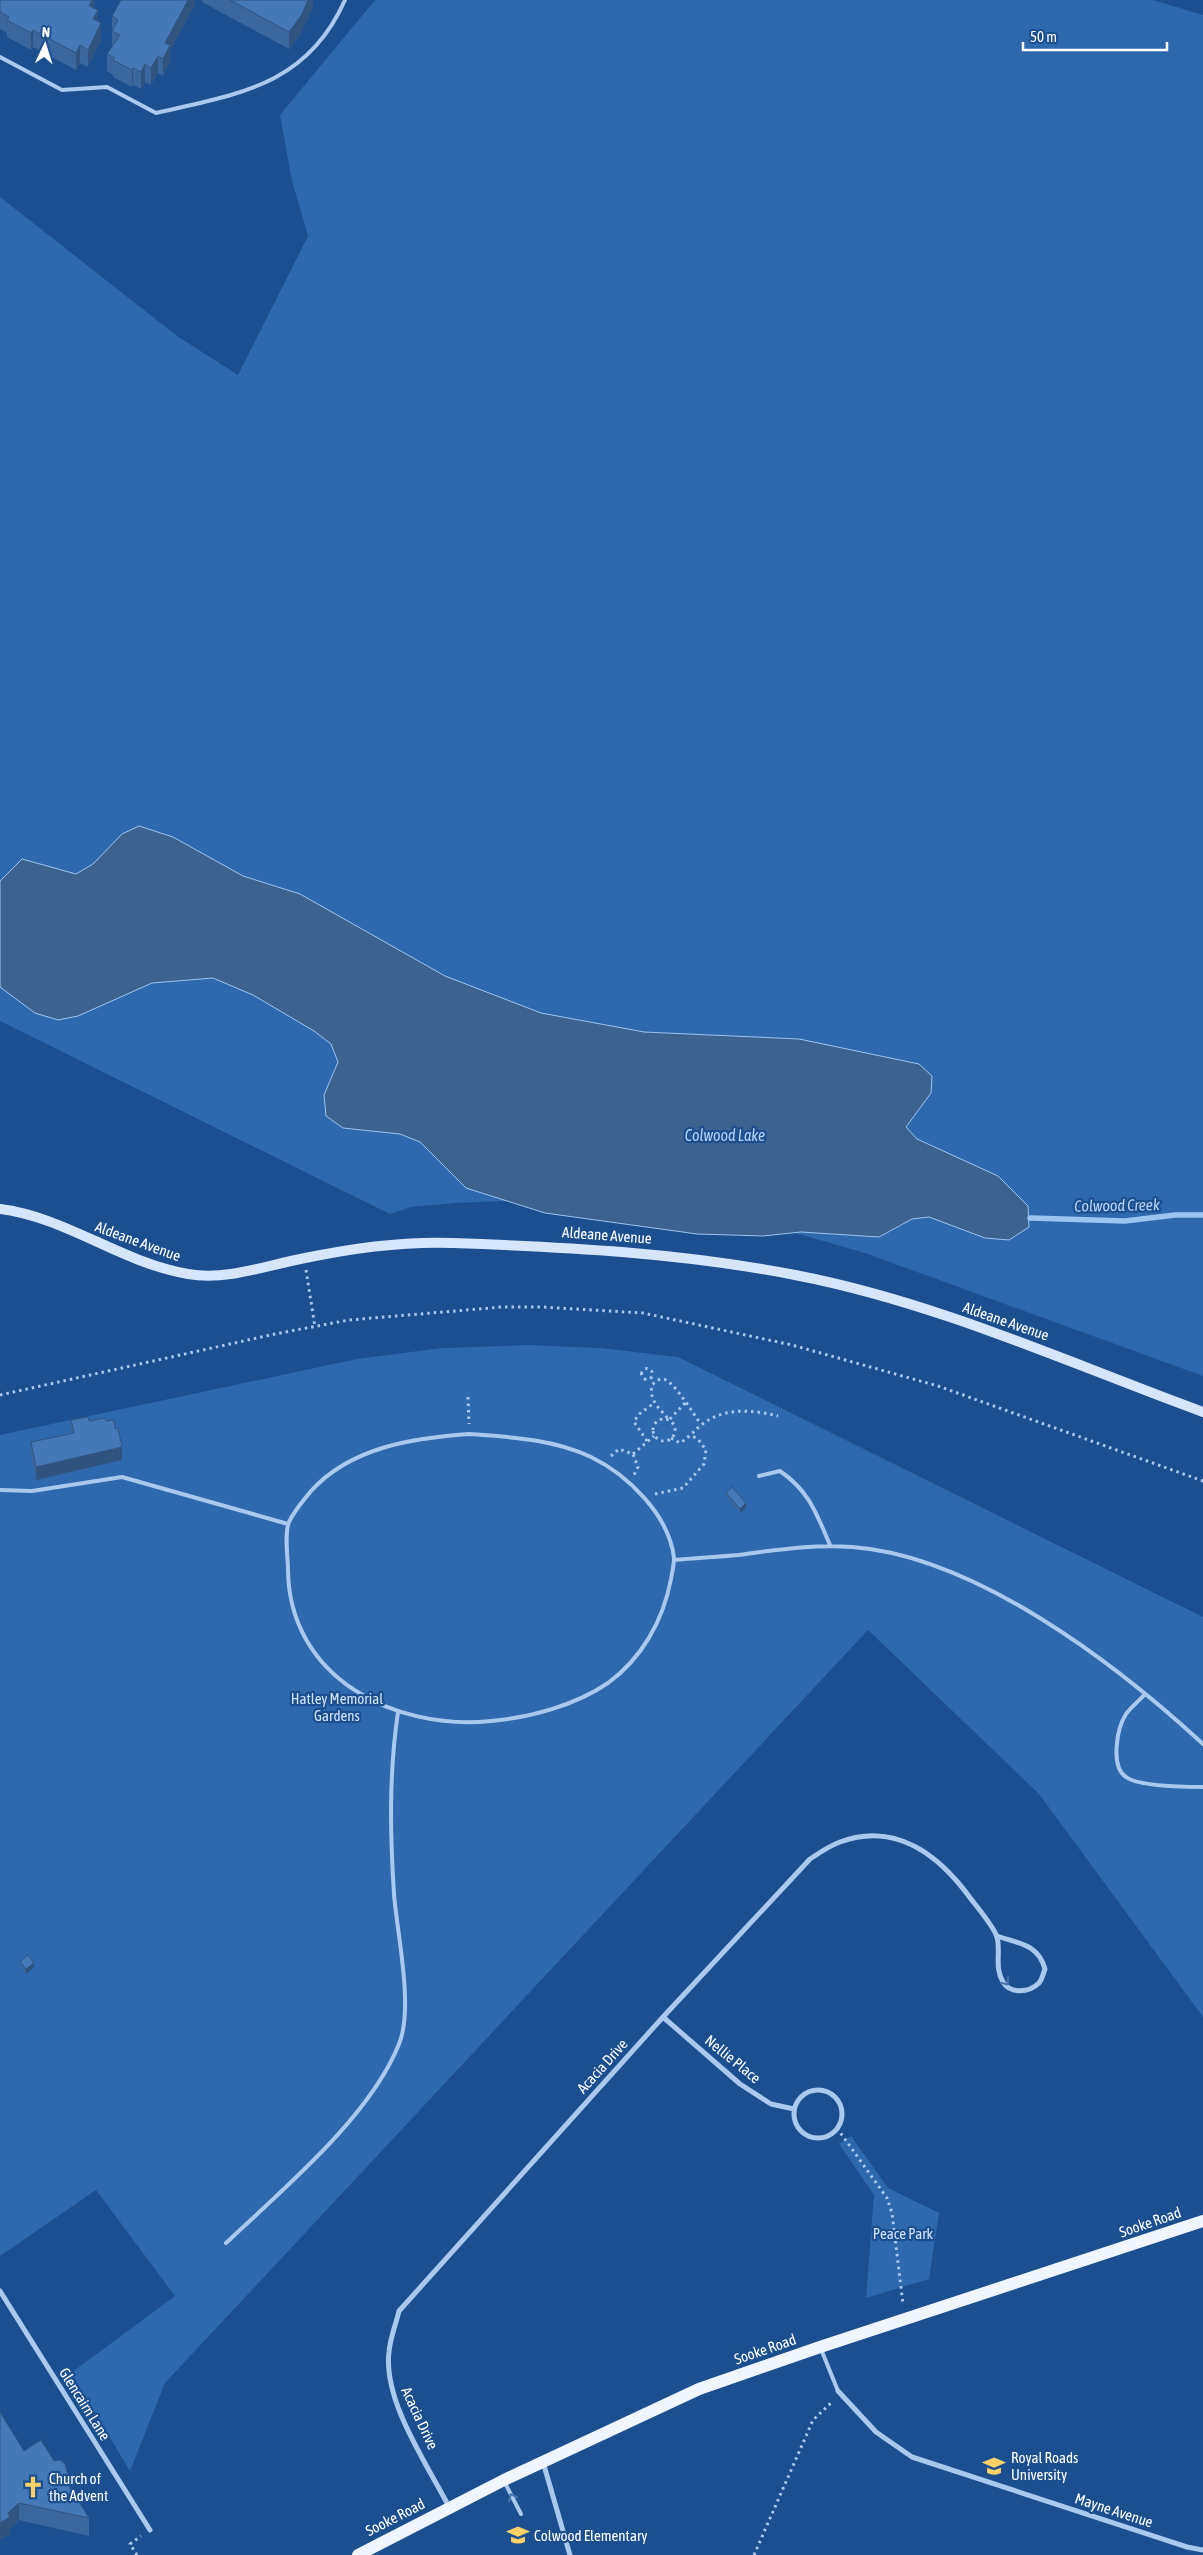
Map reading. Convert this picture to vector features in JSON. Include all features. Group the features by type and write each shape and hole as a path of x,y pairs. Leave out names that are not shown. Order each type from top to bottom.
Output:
{"main road":[{"name":"Sooke Road","path":"358,2555 543,2461 699,2389 820,2347 1203,2221"}],"street":[{"name":"Aldeane Avenue","path":"0,1209 25,1212 147,1263 190,1275 234,1274 348,1250 430,1242 577,1247 683,1256 797,1275 955,1319 1054,1354 1203,1412"},
{"name":"Acacia Drive","path":"450,2508 403,2418 390,2384 389,2352 399,2311 663,2017 810,1859 840,1842 875,1835 909,1842 939,1860 962,1886 997,1936"},
{"path":"997,1936 1030,1947 1041,1955 1045,1969 1040,1982 1029,1990 1012,1990 1003,1982 998,1968 997,1936"},
{"name":"Nellie Place","path":"663,2017 740,2084 772,2104 794,2109"},
{"path":"817,2090 827,2092 836,2098 841,2107 841,2118 837,2128 829,2135 818,2138 808,2136 799,2129 794,2120 794,2109 798,2099 806,2092 817,2090"},
{"name":"Glencairn Lane","path":"0,2291 150,2530"},
{"name":"Mayne Avenue","path":"840,2393 876,2432 912,2457 1187,2547 1203,2550"},
{"path":"543,2461 570,2555"}],"lane":[{"path":"0,57 62,90 107,87 156,113 241,94 290,71 317,46 345,0"},
{"path":"470,1434 501,1436 558,1446 590,1457 605,1465 645,1499 668,1536 674,1560 669,1590 652,1634 640,1652 606,1684 556,1707 491,1721 430,1720 373,1703 333,1673 302,1633 292,1611 288,1586 288,1524 303,1500 324,1477 350,1460 376,1449 434,1437 470,1434"},
{"path":"759,1476 780,1471 797,1483 808,1497 830,1545"},
{"path":"0,1490 32,1491 122,1477 288,1524"},
{"path":"674,1560 830,1545 884,1551 967,1579 1047,1622 1086,1648 1145,1694 1203,1744"},
{"path":"1145,1694 1126,1715 1120,1732 1117,1747 1120,1772 1127,1778 1142,1783 1203,1787"},
{"path":"226,2243 308,2166 339,2132 368,2096 400,2043 404,2003 394,1895 390,1791 398,1712"},
{"path":"820,2347 840,2393"},
{"path":"504,2480 521,2514"}],"path":[{"path":"304,1258 315,1326"},
{"path":"0,1395 315,1326 392,1315 502,1307 542,1307 642,1313 792,1345 938,1386 1203,1481"},
{"path":"652,1378 655,1382"},
{"path":"654,1436 662,1441 671,1438 675,1431 669,1420 654,1403 651,1390 655,1382 665,1379 701,1424"},
{"path":"468,1397 470,1434"},
{"path":"647,1441 634,1422 638,1415 654,1403"},
{"path":"669,1420 685,1403"},
{"path":"671,1438 680,1443 701,1424 717,1416 746,1410 778,1416"},
{"path":"654,1436 655,1423 664,1419 669,1420"},
{"path":"645,1499 661,1492 683,1488 704,1464 706,1450 698,1439 690,1435"},
{"path":"633,1454 654,1436"},
{"path":"605,1465 619,1449 633,1454 638,1467 628,1483"},
{"path":"837,2128 844,2135 887,2198 892,2213 904,2320"},
{"path":"754,2555 799,2456 813,2420 840,2393"},
{"path":"136,2555 130,2544 150,2530"}],"green space":[{"path":"375,0 1153,0 1203,15 1203,1376 865,1253 760,1223 554,1199 411,1207 390,1214 0,1021 0,197 177,336 238,375 308,236 292,181 280,115"},
{"name":"Hatley Memorial Gardens","path":"528,1345 600,1348 678,1357 1203,1617 1203,2017 1039,1794 868,1630 165,2383 130,2471 71,2373 175,2296 96,2190 0,2256 0,1435 357,1359 442,1348"},
{"name":"Peace Park","path":"851,2136 888,2188 939,2213 929,2279 866,2298 874,2195 839,2144"}],"water":[{"name":"Colwood Lake","path":"139,826 173,837 243,876 300,894 445,976 541,1013 644,1032 799,1039 919,1064 932,1076 931,1093 906,1127 917,1139 998,1176 1028,1206 1029,1227 1009,1240 985,1238 929,1217 912,1219 879,1237 801,1232 763,1236 697,1234 545,1213 466,1188 420,1142 400,1134 343,1128 326,1116 324,1095 338,1062 331,1044 314,1031 253,995 213,978 152,983 78,1016 58,1020 35,1013 0,987 0,881 22,859 76,874 93,864 122,834"}],"building":[{"path":"0,0 92,0 89,6 98,10 93,19 101,23 88,50 80,45 76,53 33,30 31,33 7,20 9,17 0,12"},
{"path":"121,0 188,0 165,43 170,45 163,59 158,56 151,68 145,64 141,72 133,68 132,70 113,60 115,58 107,54 120,35 112,31 118,20 112,16"},
{"path":"230,0 308,0 301,16 289,32"},
{"path":"88,1417 89,1421 105,1418 106,1421 114,1420 115,1429 118,1428 122,1447 36,1467 31,1442 74,1433 71,1420"},
{"path":"732,1487 746,1503 740,1509 726,1493"},
{"path":"28,1955 34,1963 26,1969 20,1962"},
{"name":"Church of the Advent","path":"0,2412 24,2451 41,2440 54,2461 60,2460 65,2464 69,2479 67,2482 89,2518 19,2503 8,2513 10,2517 0,2523"}],"waterway":[{"name":"Colwood Creek","path":"1030,1218 1125,1221 1175,1215 1203,1215"}],"place":[{"name":"Royal Roads University","path":"994,2466"},
{"name":"Church of the Advent","path":"33,2487"},
{"name":"Colwood Elementary","path":"518,2535"}]}
